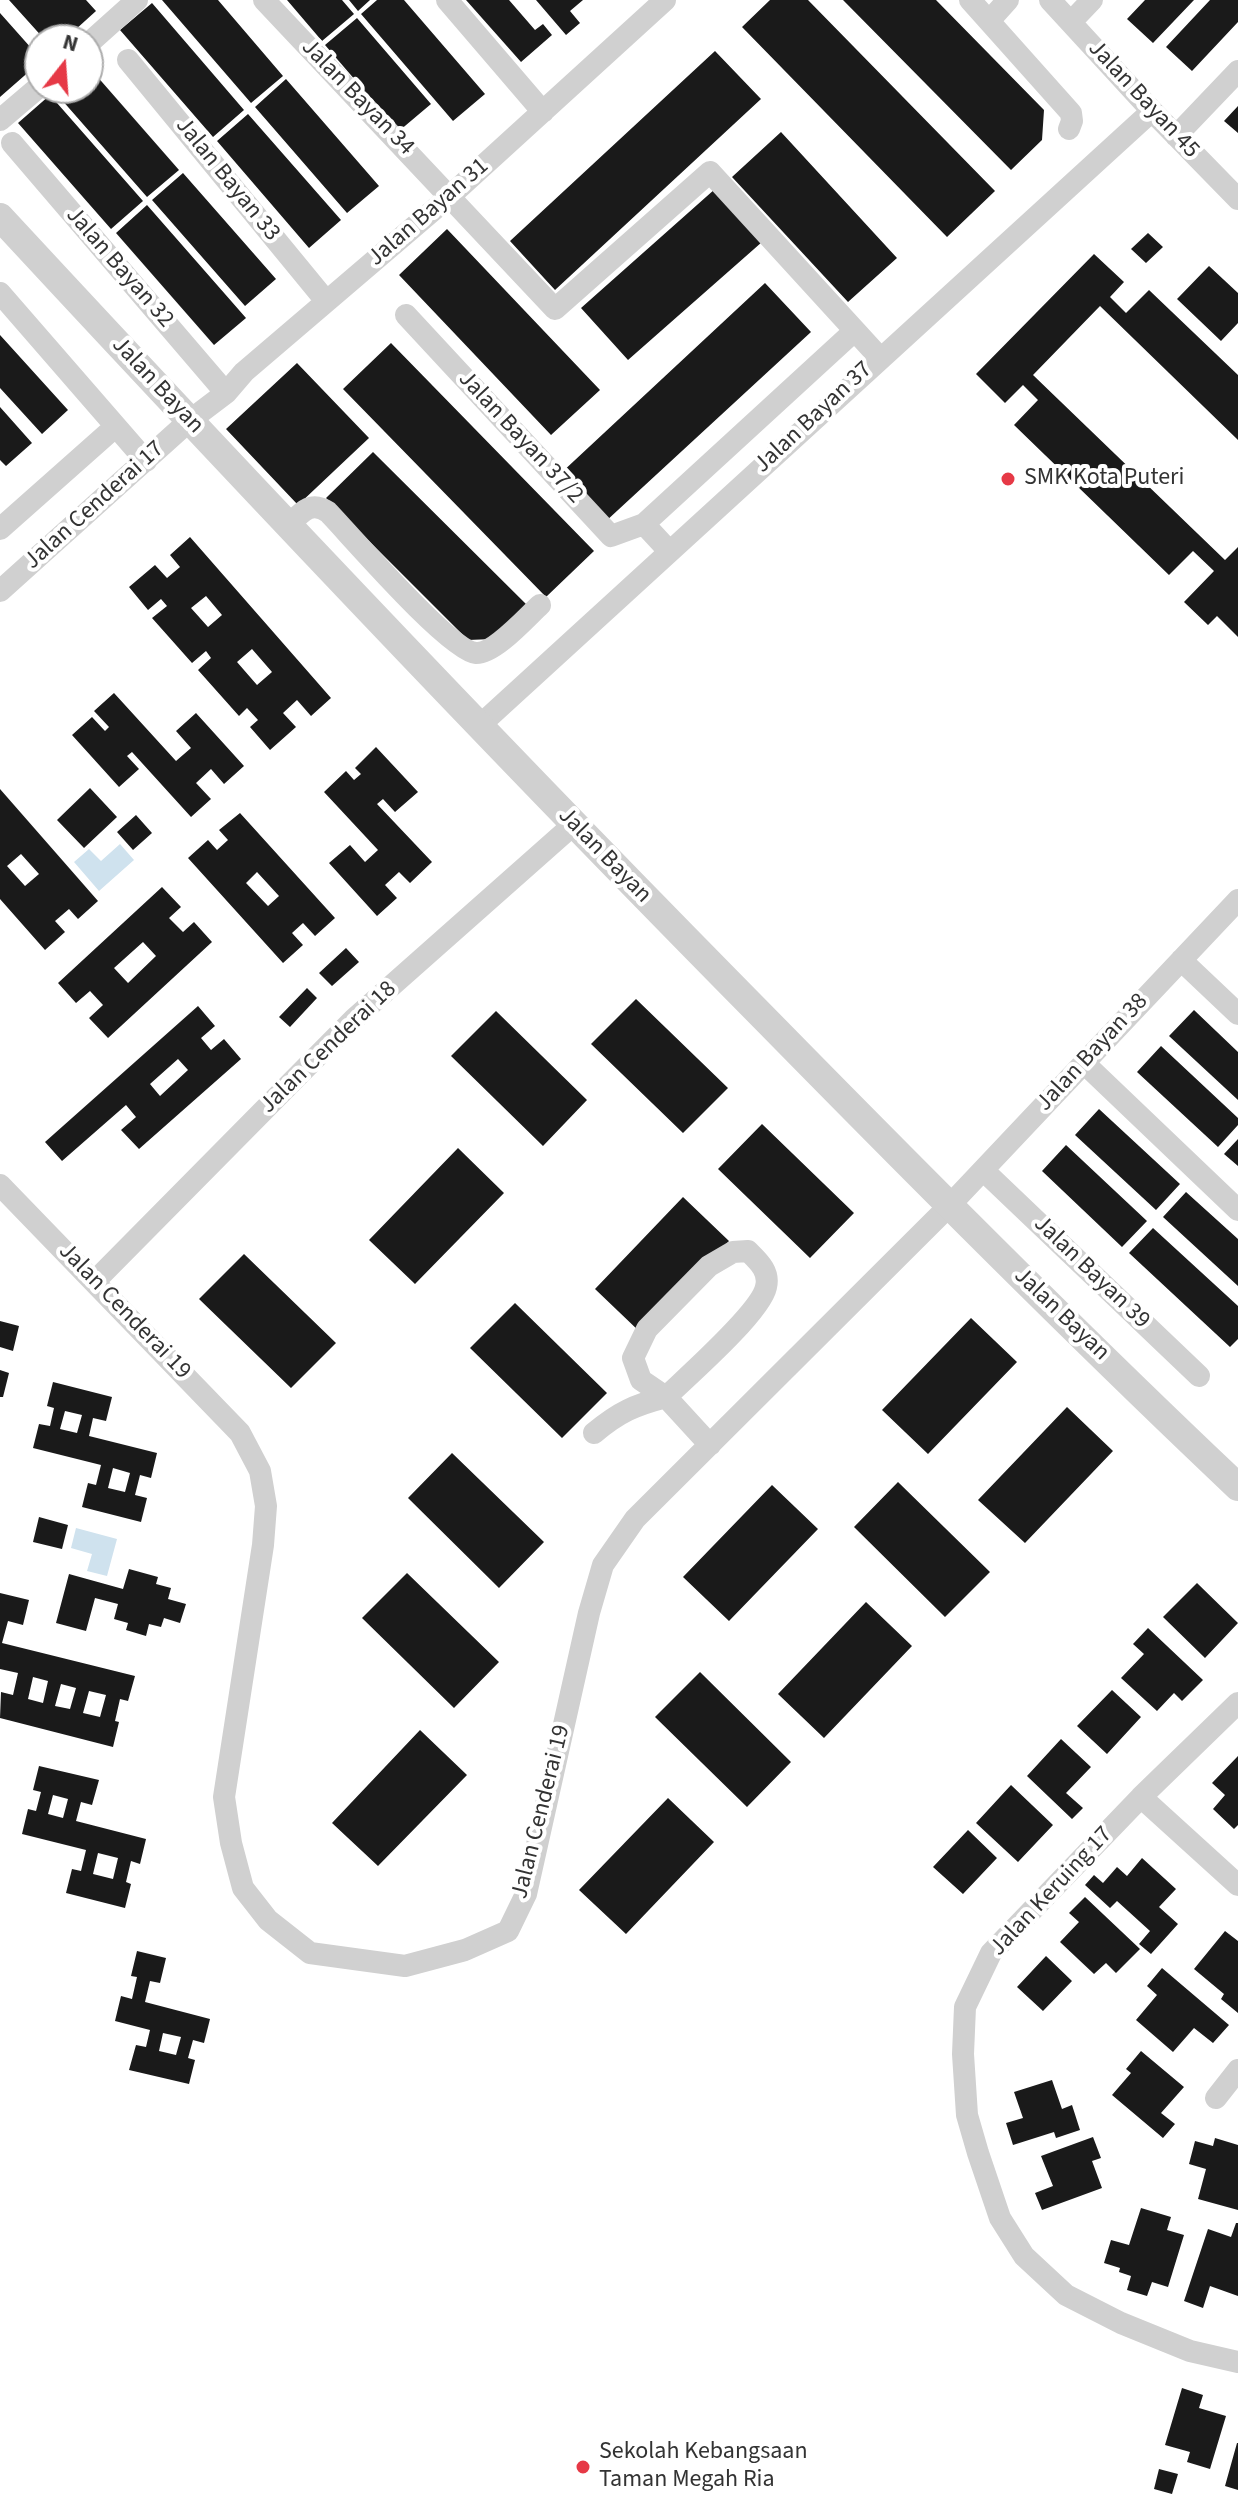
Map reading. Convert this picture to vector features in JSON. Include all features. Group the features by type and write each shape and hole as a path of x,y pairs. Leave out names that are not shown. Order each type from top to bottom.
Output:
{"street":[{"path":"104,30 137,0"},
{"name":"Jalan Bayan 34","path":"264,0 555,309 710,172 880,358"},
{"path":"447,0 543,112"},
{"path":"970,0 1071,113 1069,129"},
{"path":"990,20 1008,0"},
{"name":"Jalan Bayan 45","path":"1050,0 1238,199"},
{"path":"1071,22 1092,0"},
{"name":"Jalan Bayan 31","path":"189,421 226,393 244,372 450,196 656,3"},
{"name":"Jalan Bayan 33","path":"128,60 326,301"},
{"path":"1176,136 1238,71"},
{"path":"0,120 24,100"},
{"name":"Jalan Bayan 37","path":"478,727 1152,111"},
{"name":"Jalan Bayan 32","path":"12,143 226,393"},
{"name":"Jalan Bayan","path":"0,217 573,825 949,1206 1234,1475"},
{"path":"0,293 146,461"},
{"name":"Jalan Bayan 37/2","path":"406,315 611,536 644,524"},
{"path":"669,551 644,524 850,335"},
{"name":"Jalan Cenderai 17","path":"0,591 189,421"},
{"path":"4,519 115,427"},
{"path":"288,526 310,506 319,506 328,512 437,627 464,649 476,653 489,650 540,605"},
{"name":"Jalan Cenderai 18","path":"95,1281 354,1019 573,825"},
{"name":"Jalan Bayan 38","path":"949,1206 1238,900"},
{"path":"1181,960 1238,1014"},
{"path":"1084,1063 1238,1210"},
{"name":"Jalan Bayan 39","path":"983,1170 1199,1376"},
{"name":"Jalan Cenderai 19","path":"0,1185 240,1433 260,1471 266,1506 263,1545 224,1797 231,1843 243,1888 268,1920 310,1953 405,1966 465,1950 508,1931 526,1894 589,1613 603,1565 635,1519 949,1206"},
{"path":"594,1433 617,1413 666,1397 757,1308 767,1286 764,1266 748,1251 733,1252 709,1266 647,1329 633,1358 641,1380 666,1397 710,1445"},
{"name":"Jalan Keruing 17","path":"1238,1703 1141,1797 991,1953 965,2007 963,2054 967,2115 1000,2218 1024,2256 1066,2295 1121,2323 1190,2351 1238,2362"},
{"path":"1141,1797 1238,1885"},
{"path":"1216,2098 1238,2070"}],"water":[{"path":"120,844 134,860 99,891 74,862 89,849 101,861"},
{"path":"76,1528 117,1539 107,1576 87,1571 92,1554 71,1548"}],"building":[{"path":"9,0 86,0 96,11 82,24 31,24"},
{"path":"162,0 218,0 283,76 251,103"},
{"path":"287,0 342,0 354,14 322,41"},
{"path":"349,0 370,0 358,11"},
{"path":"377,0 404,0 485,94 453,121 361,14"},
{"path":"466,0 509,0 535,30 543,24 552,35 521,62"},
{"path":"536,0 583,0 570,11 580,23 566,35"},
{"path":"770,0 808,0 995,191 947,237 742,27"},
{"path":"843,0 936,0 1044,110 1042,140 1011,170"},
{"path":"1145,0 1194,0 1153,43 1127,19"},
{"path":"1210,0 1238,0 1238,22 1192,71 1166,47"},
{"path":"152,3 244,110 213,137 120,30"},
{"path":"0,13 24,40 24,76 0,97"},
{"path":"357,18 431,104 399,131 325,45"},
{"path":"715,51 761,99 555,290 510,241"},
{"path":"286,79 379,186 347,213 255,107"},
{"path":"104,84 179,170 147,197 65,104 104,104"},
{"path":"40,104 58,104 143,201 111,229 18,123"},
{"path":"1238,106 1238,133 1224,121"},
{"path":"248,114 341,220 309,248 217,141"},
{"path":"781,132 897,258 848,302 732,177"},
{"path":"183,173 276,279 245,306 152,200"},
{"path":"715,189 762,242 628,360 581,308"},
{"path":"147,205 246,318 214,345 116,233"},
{"path":"447,229 600,390 551,435 399,275"},
{"path":"1148,233 1163,247 1146,263 1131,249"},
{"path":"1094,254 1124,282 1110,297 1126,313 1149,290 1238,375 1238,440 1100,306 1033,375 1225,560 1238,547 1238,637 1217,616 1208,625 1184,602 1214,571 1193,551 1169,575 1014,425 1038,400 1023,385 1005,403 976,374"},
{"path":"1209,266 1238,293 1238,323 1221,341 1177,299"},
{"path":"765,283 811,332 605,522 560,474"},
{"path":"0,335 68,410 42,434 0,388"},
{"path":"391,343 594,551 546,597 343,389"},
{"path":"297,363 369,438 298,505 226,429"},
{"path":"0,407 32,443 6,466 0,460"},
{"path":"373,452 529,607 493,639 468,640 326,498"},
{"path":"190,537 331,698 311,716 297,700 283,713 296,727 270,750 250,727 258,720 247,708 239,716 198,670 211,658 206,651 192,663 152,618 167,606 161,599 148,610 129,587 155,565 167,578 180,567 170,555","holes":["206,596 222,615 208,627 191,608","252,649 272,672 257,685 237,662"]},
{"path":"114,693 176,761 191,748 176,731 196,713 244,766 224,784 211,769 196,783 211,799 191,817 132,752 127,756 139,769 119,787 72,735 92,717 105,731 109,727 94,711"},
{"path":"376,747 418,792 395,812 383,799 377,804 432,862 410,883 399,872 385,885 397,898 377,916 329,863 350,845 365,862 378,850 324,792 346,771 354,780 361,774 355,768"},
{"path":"90,788 117,817 84,848 57,820"},
{"path":"0,789 98,901 78,919 69,909 55,921 65,932 45,950 0,899","holes":["21,854 39,874 25,886 7,866"]},
{"path":"240,813 335,918 315,936 303,923 292,933 303,945 283,963 188,858 208,840 217,850 228,840 219,830","holes":["257,872 279,896 268,906 246,883"]},
{"path":"136,815 152,833 133,850 117,832"},
{"path":"162,887 181,907 169,918 183,932 194,922 212,942 108,1038 89,1018 103,1005 90,991 76,1003 58,983","holes":["143,942 156,956 128,983 114,968"]},
{"path":"346,948 359,962 332,986 319,973"},
{"path":"307,988 317,998 290,1027 279,1017"},
{"path":"636,999 728,1088 683,1133 591,1044"},
{"path":"198,1006 215,1026 201,1038 211,1050 224,1039 241,1059 139,1149 121,1130 136,1117 126,1105 62,1161 45,1142","holes":["178,1059 188,1070 160,1096 150,1084"]},
{"path":"1194,1010 1238,1052 1238,1100 1169,1036"},
{"path":"496,1011 587,1100 543,1146 451,1056"},
{"path":"1161,1046 1238,1118 1238,1125 1218,1147 1137,1072"},
{"path":"1099,1109 1180,1184 1156,1210 1075,1135"},
{"path":"762,1124 854,1213 810,1258 718,1169"},
{"path":"1238,1139 1238,1166 1224,1154"},
{"path":"1066,1145 1147,1221 1122,1247 1042,1171"},
{"path":"458,1148 504,1193 415,1284 369,1240"},
{"path":"1186,1192 1238,1239 1238,1286 1163,1217"},
{"path":"683,1197 729,1241 641,1333 595,1289"},
{"path":"1153,1228 1238,1306 1238,1339 1230,1347 1129,1253"},
{"path":"244,1254 336,1343 291,1388 199,1299"},
{"path":"515,1303 607,1393 562,1438 470,1348"},
{"path":"971,1318 1017,1362 928,1454 882,1410"},
{"path":"0,1321 19,1326 13,1351 0,1347"},
{"path":"0,1370 9,1373 3,1397 0,1397"},
{"path":"53,1382 112,1397 106,1421 93,1418 89,1436 157,1453 151,1478 140,1475 135,1495 147,1498 141,1522 82,1507 88,1483 96,1485 101,1465 33,1448 39,1424 50,1426 54,1408 47,1406","holes":["65,1411 82,1415 77,1433 60,1429","113,1468 130,1473 125,1492 108,1488"]},
{"path":"1067,1407 1113,1451 1025,1543 978,1500"},
{"path":"452,1453 544,1542 499,1588 408,1498"},
{"path":"898,1482 990,1572 945,1617 854,1527"},
{"path":"772,1485 818,1529 729,1621 683,1577"},
{"path":"39,1517 68,1525 62,1549 33,1542"},
{"path":"129,1569 158,1577 156,1584 171,1588 168,1599 186,1604 180,1623 164,1618 161,1627 149,1624 146,1636 126,1630 128,1623 114,1619 118,1604 95,1598 86,1631 56,1623 69,1574 123,1589"},
{"path":"407,1573 499,1662 454,1708 362,1618"},
{"path":"1197,1583 1238,1623 1205,1658 1163,1617"},
{"path":"0,1593 29,1600 23,1625 8,1621 2,1643 135,1676 128,1701 120,1699 113,1747 0,1718 1,1692 13,1695 18,1673 0,1669","holes":["33,1677 48,1681 43,1703 28,1699","61,1684 76,1688 70,1709 55,1706","89,1691 106,1695 100,1717 83,1713"]},
{"path":"866,1602 912,1646 824,1738 778,1694"},
{"path":"1148,1628 1203,1680 1182,1701 1174,1693 1157,1711 1121,1678 1144,1654 1133,1644"},
{"path":"700,1672 791,1762 747,1807 655,1717"},
{"path":"1112,1690 1141,1717 1107,1754 1077,1726"},
{"path":"420,1730 467,1775 378,1866 332,1823"},
{"path":"1061,1739 1091,1767 1066,1793 1083,1808 1072,1819 1027,1776"},
{"path":"1238,1756 1238,1825 1234,1829 1213,1809 1225,1795 1212,1783"},
{"path":"39,1766 99,1780 92,1805 81,1802 76,1821 146,1839 140,1864 131,1861 126,1882 131,1884 125,1908 66,1893 72,1869 81,1871 86,1850 22,1834 28,1809 36,1811 41,1792 33,1790","holes":["53,1795 68,1799 63,1818 48,1814","98,1853 118,1858 113,1879 93,1874"]},
{"path":"1011,1785 1053,1825 1018,1862 976,1823"},
{"path":"668,1798 714,1842 626,1934 579,1890"},
{"path":"968,1830 997,1858 963,1894 933,1867"},
{"path":"1142,1858 1176,1889 1159,1907 1178,1924 1151,1954 1139,1944 1150,1931 1117,1901 1110,1908 1085,1885 1094,1875 1103,1883 1117,1867 1127,1876"},
{"path":"1085,1897 1140,1949 1116,1973 1106,1963 1094,1974 1060,1942 1079,1922 1069,1913"},
{"path":"1225,1931 1238,1941 1238,2013 1221,1999 1224,1994 1194,1969"},
{"path":"137,1951 166,1958 160,1983 150,1981 145,2002 210,2019 204,2043 193,2040 188,2058 195,2060 189,2084 129,2070 136,2045 146,2047 150,2030 115,2021 121,1996 132,1999 137,1977 131,1976","holes":["163,2033 181,2037 176,2055 159,2051"]},
{"path":"1046,1956 1072,1981 1043,2011 1017,1987"},
{"path":"1162,1968 1229,2025 1213,2043 1194,2028 1173,2052 1136,2020 1157,1995 1147,1986"},
{"path":"1141,2051 1184,2087 1161,2113 1175,2124 1163,2138 1112,2095 1131,2073 1126,2069"},
{"path":"1052,2080 1062,2109 1072,2105 1080,2130 1056,2138 1054,2132 1013,2145 1006,2123 1023,2118 1014,2092"},
{"path":"1093,2137 1101,2158 1092,2161 1102,2188 1042,2210 1035,2193 1053,2186 1041,2156"},
{"path":"1215,2138 1238,2145 1238,2210 1198,2199 1206,2169 1189,2164 1195,2141 1213,2146"},
{"path":"1141,2208 1171,2217 1167,2230 1184,2235 1168,2287 1152,2282 1147,2296 1127,2290 1131,2276 1119,2272 1120,2268 1104,2263 1111,2240 1129,2245"},
{"path":"1236,2223 1238,2296 1210,2286 1203,2308 1184,2301 1208,2229 1231,2237"},
{"path":"1182,2388 1203,2395 1199,2408 1226,2416 1210,2469 1187,2462 1190,2452 1165,2445"},
{"path":"1238,2443 1238,2490 1225,2486"},
{"path":"1159,2469 1178,2474 1172,2494 1154,2489"}],"place":[{"name":"SMK Kota Puteri","path":"1008,479"},
{"name":"Sekolah Kebangsaan Taman Megah Ria","path":"583,2467"}]}
